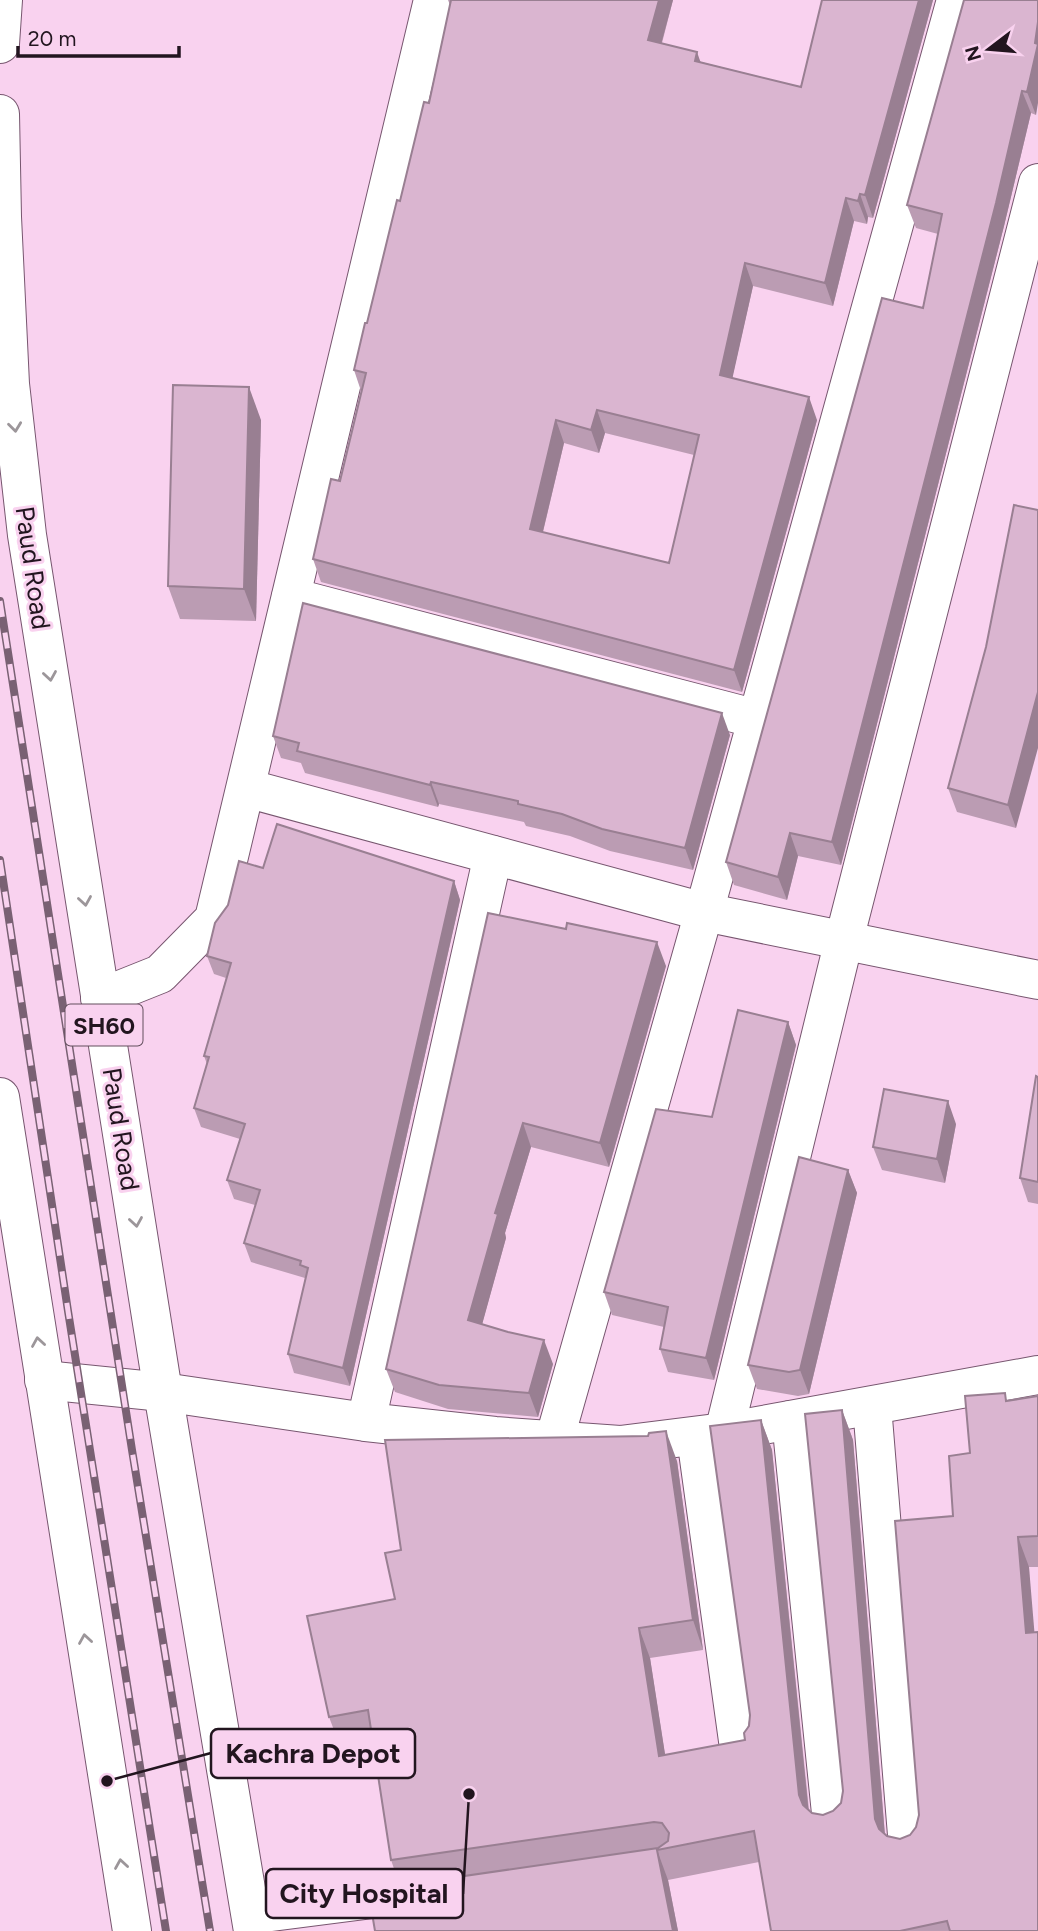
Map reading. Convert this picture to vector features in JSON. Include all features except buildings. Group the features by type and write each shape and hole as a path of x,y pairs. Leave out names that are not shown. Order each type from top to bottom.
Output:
{"street":[{"path":"0,44 3,0"},
{"path":"100,998 160,974 214,919 433,0"},
{"path":"554,1441 704,912 956,0"},
{"name":"Paud Road","path":"0,114 10,384 27,535 163,1392 253,1927"},
{"path":"739,1748 710,1434 844,940 1038,183"},
{"path":"291,597 757,719"},
{"path":"246,788 704,912 844,940 1036,969"},
{"path":"366,1422 493,855"},
{"path":"0,1097 132,1931"},
{"path":"44,1380 163,1392 366,1422 620,1445 710,1434 1038,1375"},
{"path":"872,1406 908,1847"},
{"path":"791,1420 832,1823"}],"lane":[{"path":"253,1927 420,1901"}],"railway":[{"path":"0,601 210,1931"},
{"path":"0,860 166,1931"}],"place":[{"name":"Kachra Depot","path":"107,1781"},
{"name":"City Hospital","path":"469,1794"}]}
